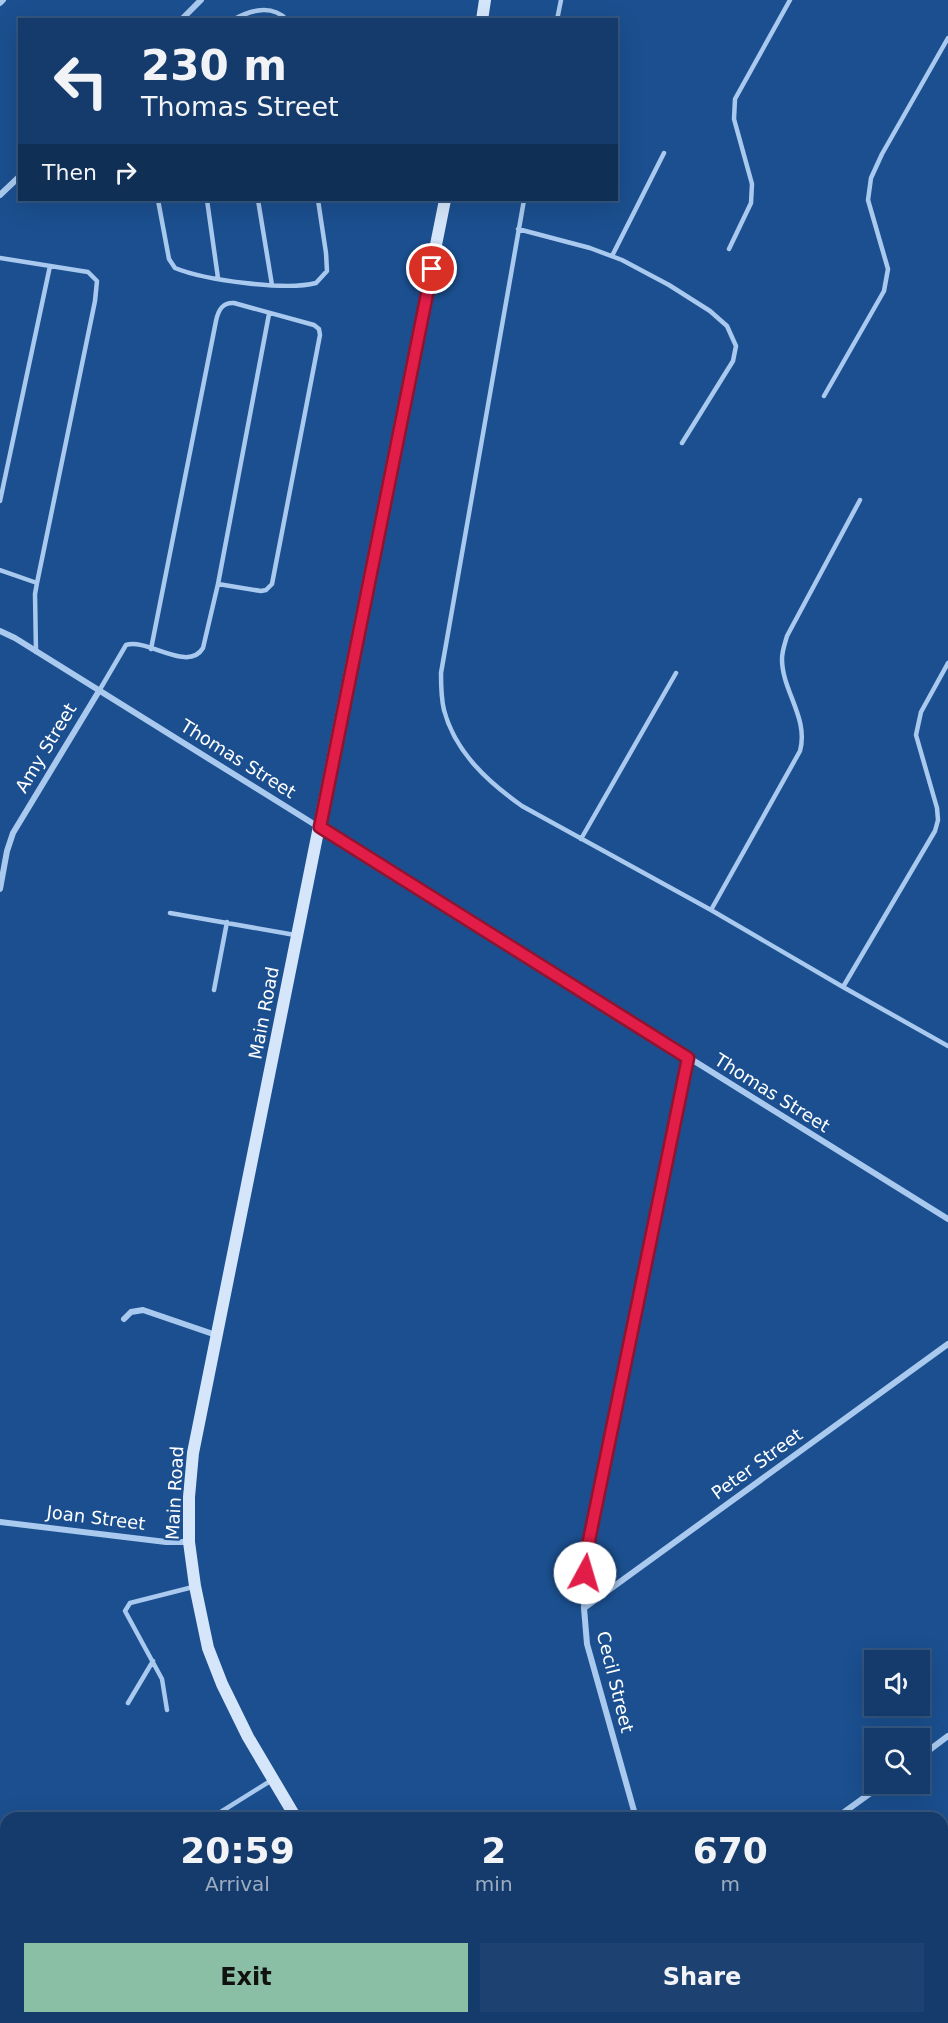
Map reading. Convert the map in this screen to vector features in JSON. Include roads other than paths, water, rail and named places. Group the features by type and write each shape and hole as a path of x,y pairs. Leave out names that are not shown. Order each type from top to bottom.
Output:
{"main road":[{"path":"482,1 482,18"},
{"name":"Main Road","path":"292,1812 248,1737 222,1684 208,1648 195,1586 189,1542 189,1497 193,1453 446,201"}],"street":[{"path":"0,3 3,0"},
{"path":"183,18 201,0"},
{"path":"0,195 18,178"},
{"name":"Thomas Street","path":"0,631 320,827 948,1219"},
{"name":"Amy Street","path":"0,889 13,833 99,691"},
{"name":"Cecil Street","path":"634,1812 587,1644 584,1608 586,1555 688,1058"},
{"path":"124,1319 131,1312 143,1310 217,1335"},
{"name":"Peter Street","path":"584,1608 948,1344"},
{"name":"Joan Street","path":"0,1522 166,1542 189,1542"},
{"path":"930,1750 948,1736"},
{"path":"844,1812 869,1794"}],"lane":[{"path":"557,18 561,0"},
{"path":"729,249 751,203 752,194 752,184 734,120 735,99 790,0"},
{"path":"238,18 252,12 269,9 285,18"},
{"path":"824,396 884,291 887,279 887,261 868,200 871,178 882,154 948,38"},
{"path":"612,256 664,153"},
{"path":"158,201 169,258 173,266 218,278 273,285 308,285 320,280 327,271 318,201"},
{"path":"207,201 218,278"},
{"path":"258,201 273,285"},
{"path":"524,201 441,673 442,697 449,724 459,744 495,787 522,807 711,910 948,1046"},
{"path":"518,229 612,256 669,285 710,311 727,326 736,346 733,361 682,443"},
{"path":"0,258 88,273 97,281 35,594 36,652"},
{"path":"0,501 50,266"},
{"path":"151,649 217,315 221,308 229,303 307,322 317,326 320,332 274,581 266,590 218,585"},
{"path":"99,691 126,645 135,643 191,658 198,656 203,648 218,585 269,314"},
{"path":"711,910 800,751 803,740 801,724 783,667 783,650 788,636 860,500"},
{"path":"0,570 37,582"},
{"path":"843,987 935,831 938,820 937,808 916,735 921,712 948,663"},
{"path":"582,839 676,673"},
{"path":"170,913 298,935"},
{"path":"214,990 227,922"},
{"path":"167,1710 162,1679 125,1611 130,1603 195,1586"},
{"path":"128,1703 153,1661"},
{"path":"221,1812 272,1780"}]}
